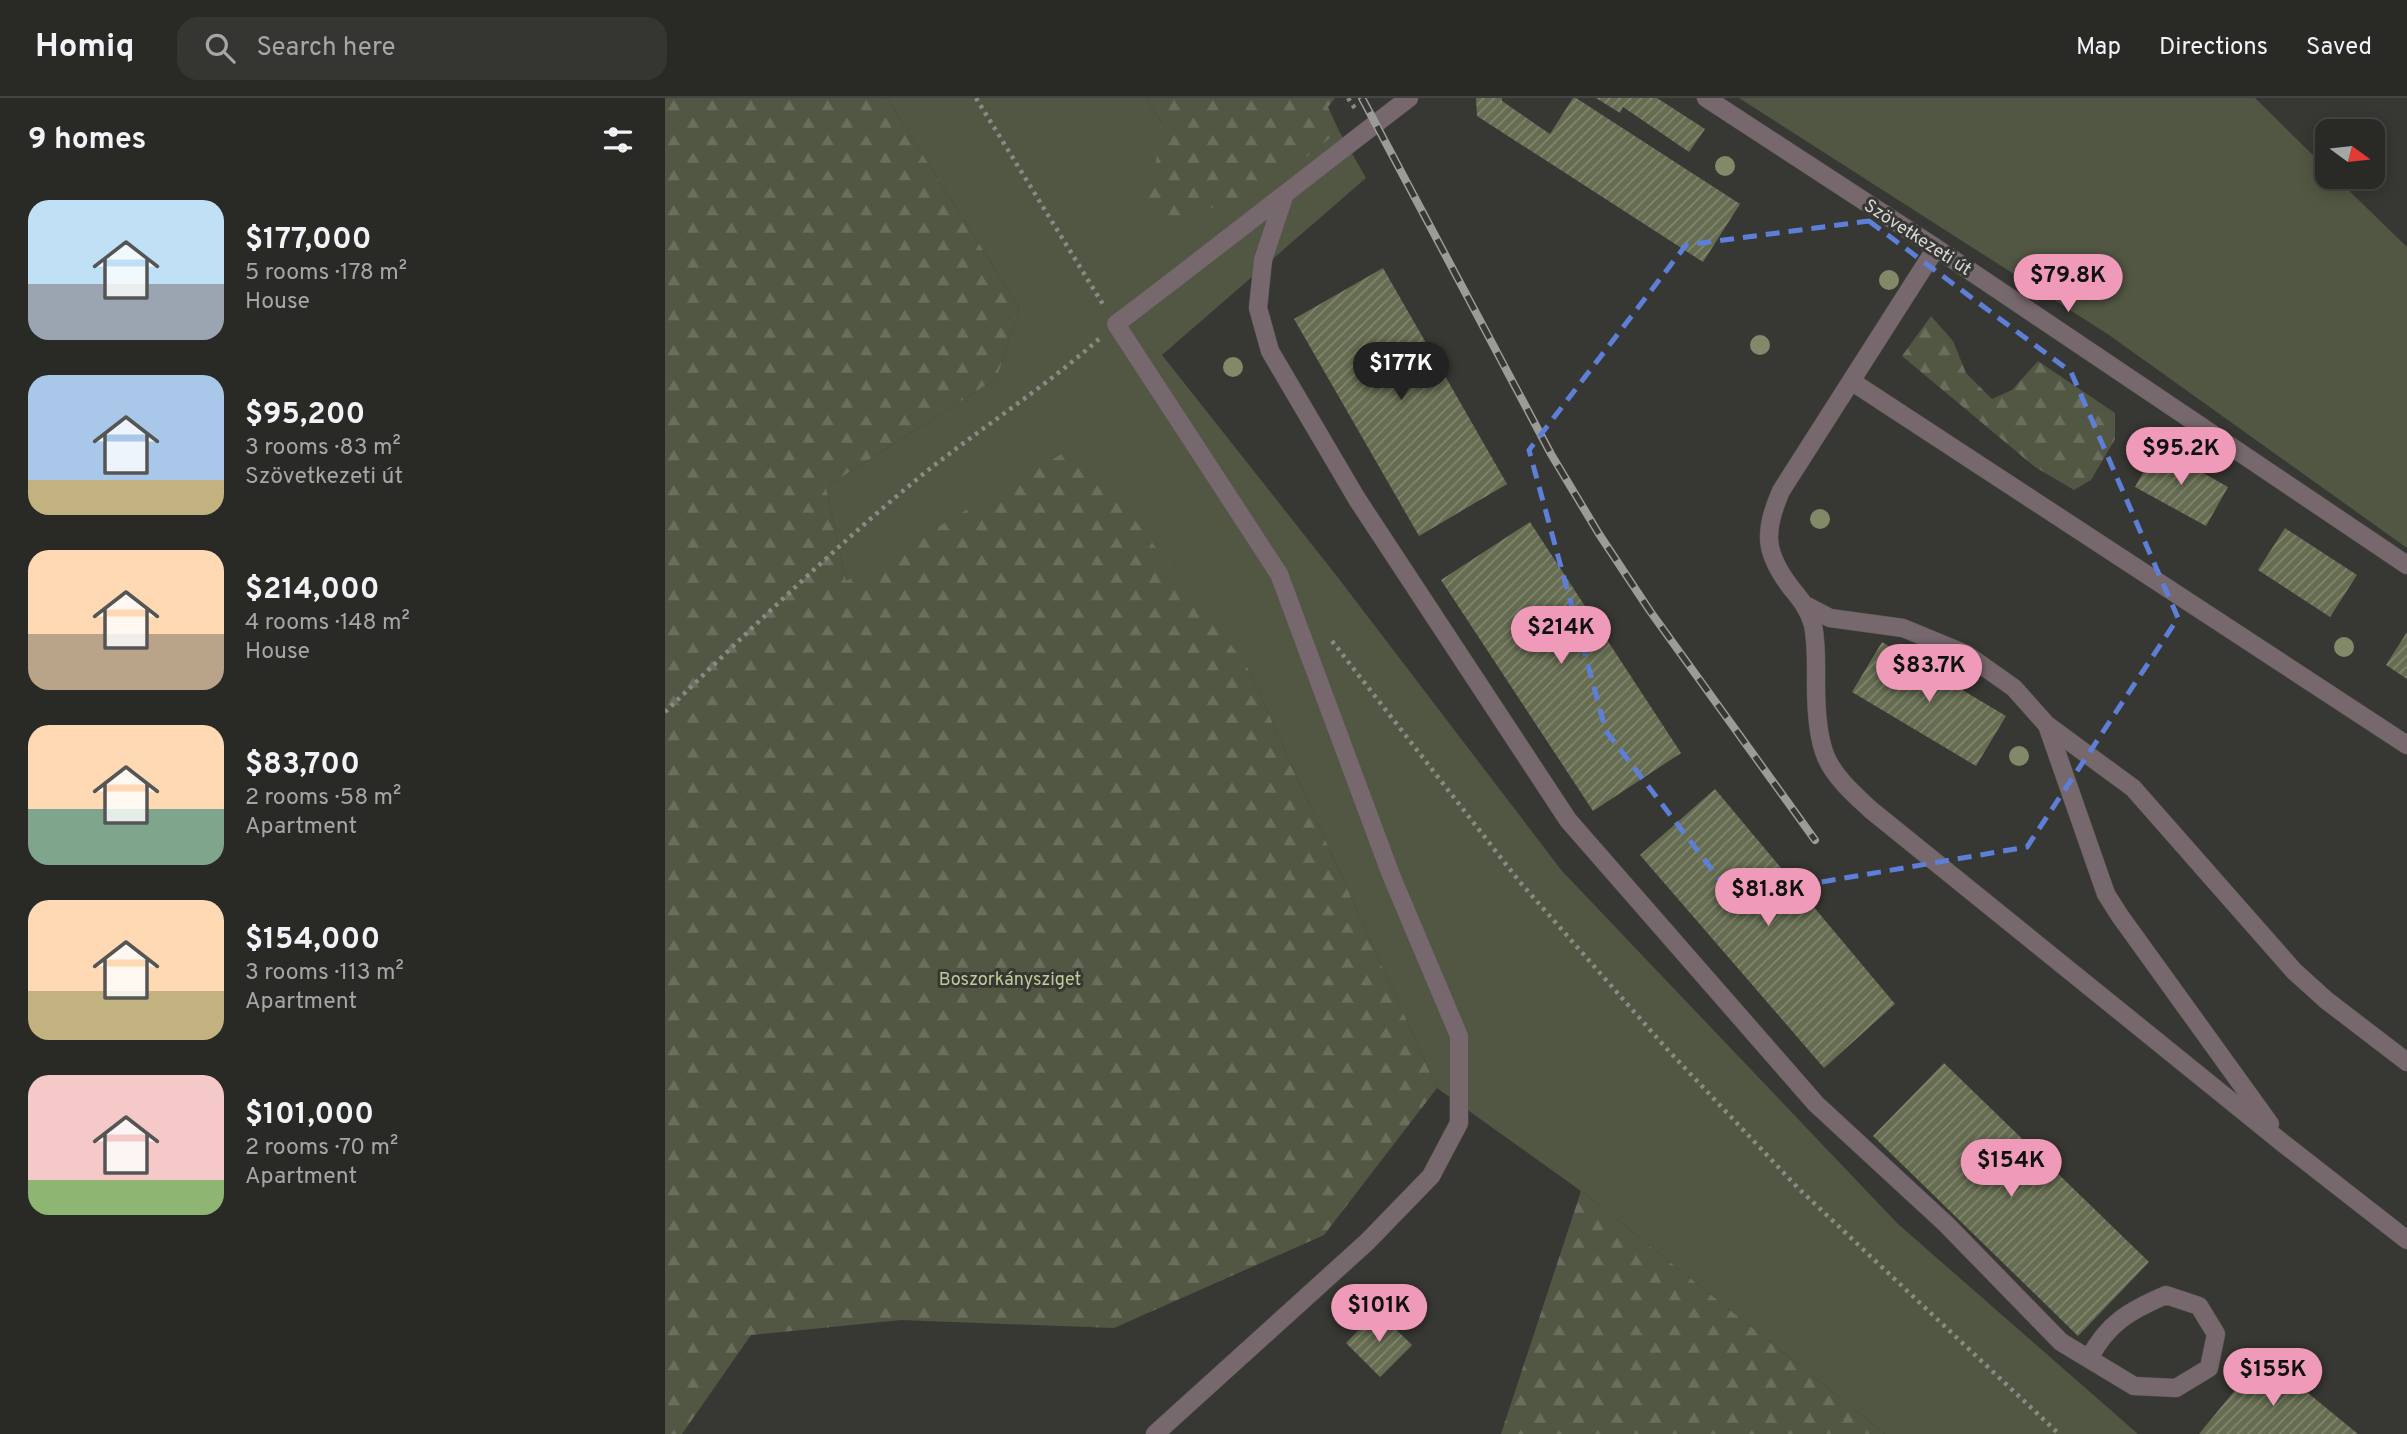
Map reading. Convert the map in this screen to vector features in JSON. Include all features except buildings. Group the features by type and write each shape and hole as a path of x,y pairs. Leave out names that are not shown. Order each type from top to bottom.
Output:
{"street":[{"path":"1155,1434 1367,1242 1431,1176 1459,1124 1459,1036 1391,876 1279,574 1116,324 1409,98"},
{"name":"Szövetkezeti út","path":"1706,98 1936,248 2407,565"},
{"path":"1283,197 1263,260 1258,307 1270,351 1357,499 1568,820 1816,1104 1946,1224 2061,1342 2089,1359 2134,1385 2176,1388 2209,1368 2216,1334 2199,1306 2166,1295 2131,1310 2098,1341 2089,1359"},
{"path":"1936,248 1781,491 1767,531 1770,550 1778,569 1807,606 1813,625 1816,648 1815,687 1826,758 1853,794 1871,810 2407,1240"},
{"path":"1851,381 2407,744"},
{"path":"1807,606 1830,618 1903,628 1966,654 2014,688 2047,725 2133,788 2294,971 2326,1000 2407,1062"},
{"path":"2047,725 2106,894 2284,1144"}],"path":[{"path":"665,712 810,573 918,480 1058,375 1116,324 976,98"},
{"path":"1331,640 1519,881 1666,1048 1798,1188 2059,1434"}],"highlighted area":[{"path":"1869,221 2071,372 2178,618 2027,847 1733,897 1606,731 1529,450 1686,245"}],"green space":[{"name":"Boszorkánysziget","path":"665,98 887,98 1019,307 997,378 826,487 846,581 1077,445 1247,666 1437,1088 1324,1235 1114,1328 901,1320 751,1335 682,1434 665,1434"},
{"path":"887,98 1145,98 1226,220 1339,131 1366,178 1162,355 1336,575 1562,871 1898,1224 2138,1434 1885,1434 1581,1191 1437,1088 1247,666 846,581 826,487 997,378 1019,307"},
{"path":"1145,98 1335,98 1328,107 1339,131 1226,221 1215,205 1178,235 1139,193 1156,162 1161,122"},
{"path":"1739,98 2255,98 2315,157 2315,189 2347,189 2407,247 2407,548 2109,335"},
{"path":"1931,316 1953,341 1966,373 1992,399 2012,390 2038,361 2115,413 2115,439 2091,480 2074,490 2035,467 1902,356"},
{"path":"1581,1191 1885,1434 1501,1434"}],"railway":[{"path":"1362,98 1551,454 1599,534 1650,611 1815,840"}]}
